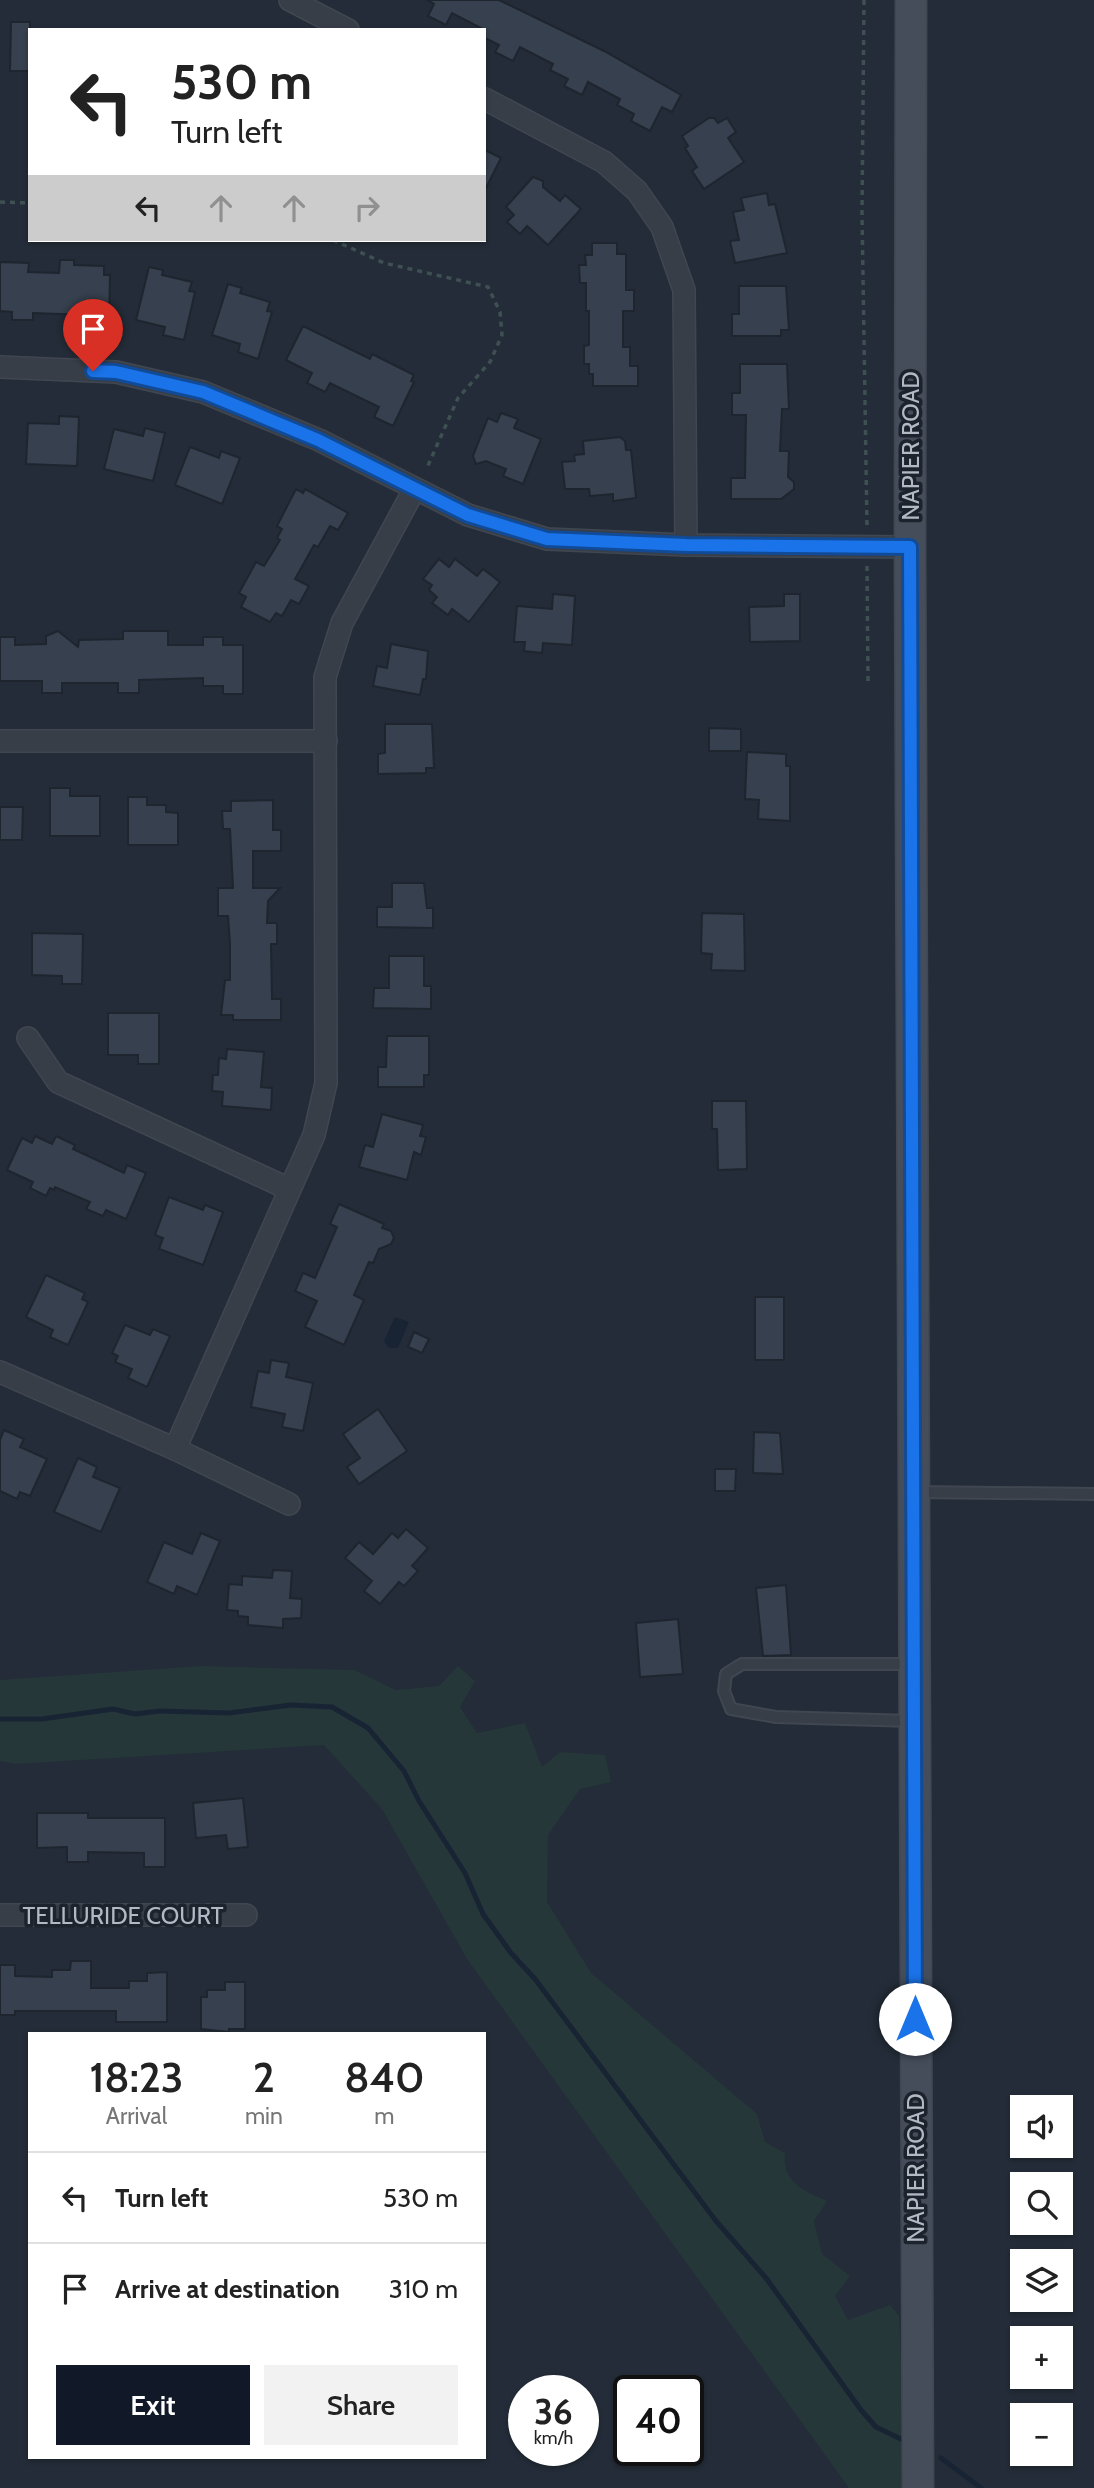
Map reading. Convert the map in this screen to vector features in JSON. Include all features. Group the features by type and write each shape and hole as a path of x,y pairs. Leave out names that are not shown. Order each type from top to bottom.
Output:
{"street":[{"path":"290,0 344,28"},
{"name":"NAPIER ROAD","path":"911,0 910,547 918,2488"},
{"path":"486,100 604,162 637,191 662,228 684,290 686,545"},
{"path":"0,367 116,372 203,392 318,440 468,515 547,539 686,545 910,547"},
{"path":"175,1449 314,1135 326,1083 325,677 332,646 356,592 414,490"},
{"path":"0,741 326,741"},
{"path":"28,1038 58,1082 289,1189"},
{"path":"0,1371 175,1449 289,1504"},
{"name":"TELLURIDE COURT","path":"0,1915 246,1915"}],"lane":[{"path":"915,1492 1094,1494"},
{"path":"915,1664 742,1664 726,1674 724,1691 731,1709 776,1717 915,1721"}],"path":[{"path":"863,0 862,213 868,683"},
{"path":"0,202 28,203"},
{"path":"337,242 384,263 488,287 500,312 502,335 490,362 458,398 426,470"}],"shaded area":[{"path":"201,1666 354,1670 396,1690 439,1686 458,1666 475,1681 460,1707 477,1733 525,1723 542,1767 560,1752 605,1755 611,1782 580,1789 548,1835 547,1902 591,1973 757,2114 765,2142 785,2153 785,2163 791,2178 803,2189 827,2201 814,2221 822,2254 850,2276 835,2296 848,2320 890,2305 899,2316 907,2488 849,2488 467,1959 382,1809 324,1745 16,1764 0,1761 0,1680"}],"water":[{"path":"395,1317 409,1322 398,1348 389,1348 384,1341"}],"building":[{"path":"427,0 499,0 604,51 681,95 672,112 662,107 650,131 631,121 634,114 617,105 620,99 588,82 582,95 564,86 568,79 550,70 553,64 520,47 513,61 495,52 499,45 486,38 486,28 452,13 446,25 428,16 434,4"},
{"path":"11,22 30,22 28,71 10,71"},
{"path":"709,118 714,118 718,123 727,118 736,132 728,138 744,162 704,189 692,171 697,167 685,148 688,146 682,136"},
{"path":"486,150 501,158 486,188"},
{"path":"533,177 543,181 543,187 560,201 565,195 581,209 548,245 527,226 520,234 507,222 514,215 506,207"},
{"path":"767,193 769,205 775,204 787,253 735,263 730,241 739,240 733,212 744,210 741,198"},
{"path":"592,243 617,243 617,254 626,254 626,290 634,290 634,311 623,311 623,347 630,347 630,366 638,366 638,386 593,386 593,374 589,374 589,364 584,364 584,346 589,345 589,311 586,311 586,283 580,283 579,265 586,265 585,255 592,255"},
{"path":"60,260 74,260 74,265 104,266 104,275 110,275 109,324 88,323 88,315 33,313 33,320 12,320 12,312 0,311 0,262 29,263 28,272 59,273"},
{"path":"149,267 163,270 162,275 192,282 189,291 195,292 184,340 163,335 165,327 136,320"},
{"path":"228,284 242,288 240,293 270,302 267,311 272,312 258,359 238,352 240,344 212,335"},
{"path":"739,286 786,286 789,330 781,330 781,336 732,336 732,314 739,314"},
{"path":"303,326 370,359 372,354 414,375 411,381 414,382 393,426 374,417 379,407 330,383 325,392 307,383 312,373 286,360"},
{"path":"740,364 787,364 789,409 782,409 780,451 789,451 788,477 794,482 794,489 781,499 731,499 731,478 745,478 746,415 732,415 732,393 740,393"},
{"path":"501,413 518,419 514,428 541,439 523,484 503,476 506,469 486,461 476,464 473,456 488,418 497,422"},
{"path":"59,416 79,417 77,466 26,464 28,423 59,424"},
{"path":"145,428 165,433 153,481 104,469 114,429 143,436"},
{"path":"620,437 625,441 626,450 631,450 636,498 613,501 613,494 590,496 589,489 565,489 562,462 575,461 574,455 584,454 583,441"},
{"path":"190,447 219,458 221,451 240,458 222,504 175,485"},
{"path":"296,489 303,493 305,489 348,513 338,530 330,526 318,547 314,545 295,579 309,586 299,604 291,600 282,616 276,613 270,622 241,607 246,597 239,593 256,562 264,566 280,540 277,538 282,529 277,526"},
{"path":"439,559 449,567 455,559 477,576 483,569 500,582 469,622 452,609 448,615 432,603 437,597 429,590 432,585 423,579"},
{"path":"553,594 575,596 572,645 543,643 542,653 524,651 525,642 514,642 517,606 552,609"},
{"path":"784,594 800,594 800,641 750,642 749,607 784,606"},
{"path":"58,631 78,647 79,640 123,639 123,631 168,631 168,645 203,645 203,637 223,637 223,645 243,645 243,694 223,694 223,686 203,686 203,678 139,680 139,693 118,693 118,683 62,683 62,693 42,693 42,681 0,681 0,637 15,637 15,645 46,644 46,636"},
{"path":"391,644 428,651 426,679 423,679 420,695 373,686 377,666 387,668"},
{"path":"385,724 432,724 434,768 426,768 426,773 378,774 378,754 385,753"},
{"path":"709,728 741,729 741,751 709,751"},
{"path":"747,752 786,754 786,766 790,766 790,821 758,819 759,800 745,799"},
{"path":"50,788 70,788 70,796 100,796 100,836 50,836"},
{"path":"128,797 147,797 147,805 166,805 166,812 178,813 178,845 128,845"},
{"path":"273,800 273,830 281,830 281,851 253,851 253,888 280,888 268,901 267,923 277,923 277,944 271,944 272,999 281,999 281,1020 233,1020 233,1015 221,1015 225,980 230,980 230,944 228,916 218,916 218,888 233,888 230,829 223,829 222,811 231,811 231,801"},
{"path":"0,807 23,807 22,840 0,840"},
{"path":"392,883 424,883 427,908 433,908 433,928 377,927 377,907 392,907"},
{"path":"702,913 744,914 745,971 711,970 712,954 701,953"},
{"path":"32,933 83,934 82,984 62,984 62,976 32,975"},
{"path":"389,956 424,956 424,986 431,986 431,1009 373,1008 374,988 389,988"},
{"path":"108,1013 159,1013 159,1064 138,1064 138,1055 108,1055"},
{"path":"387,1036 429,1036 429,1075 424,1075 424,1087 378,1087 378,1067 386,1067"},
{"path":"227,1049 264,1052 261,1087 272,1088 271,1110 222,1106 223,1092 212,1091 213,1075 218,1075 219,1058 226,1059"},
{"path":"712,1101 746,1101 747,1169 718,1170 717,1129 712,1129"},
{"path":"382,1114 423,1125 420,1136 426,1137 421,1155 414,1152 407,1180 359,1167 365,1145 373,1147"},
{"path":"35,1136 52,1144 56,1136 75,1145 73,1149 124,1173 127,1165 146,1173 126,1219 106,1210 103,1216 86,1209 90,1202 55,1187 54,1190 50,1188 46,1196 30,1188 33,1182 7,1170 22,1138 32,1143"},
{"path":"169,1197 203,1210 205,1205 223,1212 203,1265 159,1249 163,1238 155,1235"},
{"path":"339,1204 384,1224 382,1228 391,1231 394,1238 391,1244 379,1249 373,1263 369,1262 354,1295 364,1300 344,1345 305,1327 317,1301 295,1291 303,1273 315,1278 337,1227 330,1224"},
{"path":"46,1275 85,1293 82,1299 88,1302 68,1345 50,1337 53,1330 26,1317"},
{"path":"755,1297 784,1297 784,1360 755,1360"},
{"path":"125,1325 150,1335 153,1329 170,1336 147,1387 128,1378 132,1369 115,1362 118,1356 112,1353"},
{"path":"414,1332 429,1339 422,1353 408,1347"},
{"path":"271,1360 289,1363 286,1377 313,1383 303,1431 282,1427 285,1414 251,1407 258,1371 269,1373"},
{"path":"378,1409 407,1451 359,1484 347,1467 360,1458 343,1434"},
{"path":"4,1430 24,1439 20,1447 47,1459 30,1496 20,1492 17,1499 0,1491 0,1440"},
{"path":"754,1432 780,1433 783,1474 753,1473"},
{"path":"78,1458 97,1467 93,1477 120,1488 101,1532 54,1512"},
{"path":"715,1469 736,1469 735,1491 715,1491"},
{"path":"406,1529 428,1548 412,1566 418,1571 404,1586 399,1582 380,1604 364,1591 372,1581 345,1558 359,1542 373,1554 392,1533 398,1538"},
{"path":"201,1533 220,1541 197,1595 177,1586 174,1594 147,1582 164,1542 192,1554"},
{"path":"273,1570 292,1571 290,1598 302,1599 301,1618 283,1619 283,1628 248,1625 248,1617 238,1616 238,1611 227,1610 229,1584 242,1585 242,1576 272,1578"},
{"path":"786,1585 791,1655 763,1656 756,1588"},
{"path":"678,1619 683,1674 640,1677 636,1623"},
{"path":"243,1798 248,1847 228,1849 226,1835 196,1838 193,1803"},
{"path":"37,1813 88,1813 88,1818 165,1818 165,1867 144,1867 144,1853 88,1852 88,1862 67,1862 67,1847 37,1848"},
{"path":"71,1961 91,1961 91,1988 129,1988 129,1981 147,1981 147,1973 167,1972 167,2022 116,2022 116,2011 15,2011 15,2015 0,2015 0,1965 15,1965 15,1976 52,1977 52,1970 70,1970"},
{"path":"225,1982 245,1982 245,2029 229,2029 229,2032 201,2029 201,1997 207,1997 207,1990 225,1990"}],"waterway":[{"path":"0,1719 42,1719 113,1709 135,1714 160,1711 229,1713 291,1705 332,1707 368,1728 404,1771 419,1801 465,1873 483,1914 511,1953 535,1979 716,2221 766,2278 861,2410 876,2427 903,2440"},
{"path":"941,2458 981,2488"}],"route":[{"path":"93,371 116,372 203,392 318,440 468,515 547,539 686,545 910,547 915,2019"}]}
